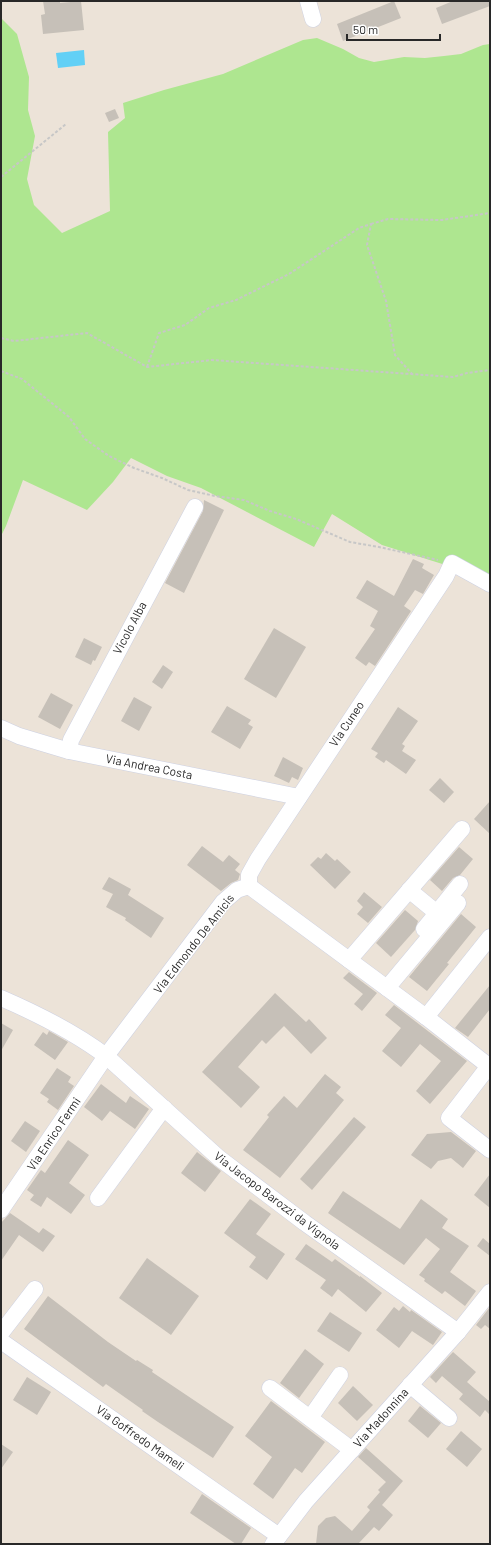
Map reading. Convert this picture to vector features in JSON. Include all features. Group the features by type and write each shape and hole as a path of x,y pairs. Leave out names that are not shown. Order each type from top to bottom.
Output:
{"street":[{"path":"308,1 314,19"},
{"name":"Vicolo Alba","path":"69,751 71,740 195,507"},
{"path":"452,563 490,584"},
{"name":"Via Cuneo","path":"248,886 249,875 258,859 446,576 452,563"},
{"name":"Via Andrea Costa","path":"1,728 19,736 69,751 298,798"},
{"path":"349,960 462,829"},
{"path":"397,961 460,884"},
{"name":"Via Edmondo De Amicis","path":"106,1056 224,902 237,890 248,886 426,1016 490,1067"},
{"path":"409,890 437,912"},
{"path":"387,988 458,903"},
{"path":"426,1016 490,937"},
{"path":"1,998 35,1013 87,1042 106,1056"},
{"name":"Via Jacopo Barozzi da Vignola","path":"106,1056 219,1158 299,1219 458,1332"},
{"name":"Via Enrico Fermi","path":"1,1210 106,1056"},
{"path":"490,1067 448,1118 490,1150"},
{"path":"98,1198 164,1108"},
{"path":"1,1333 34,1289"},
{"name":"Via Madonnina","path":"276,1540 306,1501 458,1332 489,1294"},
{"name":"Via Goffredo Mameli","path":"1,1341 276,1540"},
{"path":"310,1418 340,1375"},
{"path":"410,1385 448,1418"},
{"path":"270,1388 352,1450"}],"path":[{"path":"1,177 66,124"},
{"path":"147,367 159,333 185,325 209,308 236,300 289,274 359,228 388,219 442,220 490,213"},
{"path":"371,224 367,245 386,301 395,355 412,374"},
{"path":"1,338 14,341 87,333 147,367 212,360 453,377 466,373 490,370"},
{"path":"1,371 22,379 69,417 85,439 108,456 134,468 162,478 188,490 244,500 270,511 296,519 350,542 452,563"}],"green space":[{"path":"1,18 17,34 29,77 28,110 35,136 27,179 34,205 62,233 110,211 108,132 125,118 123,103 223,74 303,40 317,38 343,49 359,58 374,62 404,57 425,58 461,54 483,45 490,44 490,579 382,545 332,514 314,547 201,488 167,476 131,458 113,482 87,510 23,480 1,536"}],"water":[{"path":"84,50 85,65 58,68 56,53"}],"building":[{"path":"43,1 60,1 60,3 81,1 84,30 43,34 41,15 45,14"},
{"path":"394,1 401,18 343,41 337,24"},
{"path":"453,1 490,1 490,6 442,24 436,8"},
{"path":"115,109 119,118 109,122 105,113"},
{"path":"204,500 224,510 184,593 165,583 203,511"},
{"path":"413,559 424,564 422,568 434,575 423,594 415,590 404,606 411,611 375,666 369,662 366,666 355,658 375,629 370,626 378,611 356,598 367,580 394,596"},
{"path":"274,628 306,647 276,698 244,679"},
{"path":"84,638 102,647 95,661 93,660 91,665 75,657"},
{"path":"163,665 173,672 162,689 152,682"},
{"path":"51,693 73,705 60,729 38,717"},
{"path":"134,697 152,707 139,731 121,721"},
{"path":"227,706 251,720 248,724 253,727 240,749 211,732"},
{"path":"398,707 418,721 402,744 405,746 402,751 416,760 406,774 386,760 384,763 375,757 378,753 371,749"},
{"path":"283,757 303,768 298,780 292,777 289,783 274,776"},
{"path":"440,778 454,792 444,803 429,790"},
{"path":"490,801 490,834 474,819"},
{"path":"202,846 223,862 229,855 240,864 235,870 240,874 238,880 231,883 221,891 187,865"},
{"path":"459,847 473,859 460,875 453,878 442,891 430,880"},
{"path":"326,853 335,861 337,859 351,872 335,889 310,865 318,857 321,859"},
{"path":"109,877 131,889 128,895 164,918 151,938 125,920 126,918 106,907 113,894 102,889"},
{"path":"364,892 382,907 368,923 357,914 363,907 357,901"},
{"path":"405,910 418,921 415,930 391,957 376,943"},
{"path":"461,914 476,927 427,991 409,977"},
{"path":"349,972 377,993 362,1011 354,1004 363,994 343,978"},
{"path":"490,985 490,1009 468,1037 455,1028"},
{"path":"275,993 306,1022 309,1019 327,1038 311,1054 284,1026 266,1044 262,1040 238,1067 260,1087 241,1108 202,1072"},
{"path":"394,1005 467,1061 430,1104 416,1091 441,1061 420,1044 401,1067 382,1051 401,1028 385,1015"},
{"path":"1,1023 13,1030 1,1051"},
{"path":"49,1031 68,1042 55,1060 34,1045 43,1032 47,1035"},
{"path":"57,1068 71,1077 68,1082 74,1086 58,1110 47,1102 49,1099 40,1093"},
{"path":"325,1074 341,1087 336,1093 344,1100 280,1178 243,1150 269,1117 267,1115 284,1096 297,1108"},
{"path":"101,1084 126,1103 130,1096 149,1109 135,1129 110,1111 102,1121 84,1107"},
{"path":"354,1117 366,1127 312,1190 300,1179"},
{"path":"25,1121 40,1131 26,1152 11,1141"},
{"path":"451,1132 476,1151 463,1168 451,1158 438,1161 431,1169 411,1155 427,1134"},
{"path":"68,1140 89,1155 69,1183 85,1195 71,1214 47,1197 41,1207 30,1200 34,1195 27,1190 41,1170 45,1173"},
{"path":"197,1152 221,1171 205,1192 181,1173"},
{"path":"490,1174 490,1208 474,1195"},
{"path":"343,1191 400,1229 421,1199 448,1219 442,1228 469,1246 450,1272 476,1291 465,1306 445,1291 442,1294 424,1281 425,1279 419,1275 440,1249 426,1238 404,1265 328,1213"},
{"path":"250,1199 271,1214 256,1234 285,1254 267,1280 249,1267 256,1257 224,1233"},
{"path":"10,1213 39,1233 43,1228 55,1236 43,1252 19,1235 1,1261 1,1223"},
{"path":"483,1238 490,1244 490,1256 477,1246"},
{"path":"306,1244 332,1262 335,1259 382,1293 366,1312 338,1289 332,1297 320,1288 326,1280 295,1259"},
{"path":"147,1258 199,1296 171,1335 119,1298"},
{"path":"48,1296 108,1342 136,1361 137,1360 153,1370 152,1372 234,1427 213,1458 142,1411 143,1410 106,1384 103,1387 24,1329"},
{"path":"403,1306 442,1332 433,1345 412,1331 399,1348 376,1330 394,1307 399,1311"},
{"path":"490,1307 490,1329 485,1325 481,1329 476,1325"},
{"path":"330,1312 362,1333 349,1352 317,1331"},
{"path":"305,1349 324,1364 299,1398 280,1383"},
{"path":"453,1352 476,1372 467,1382 490,1402 490,1415 485,1410 480,1417 459,1399 463,1394 442,1376 436,1383 430,1377"},
{"path":"27,1377 51,1392 37,1415 13,1400"},
{"path":"353,1386 373,1405 357,1421 338,1403"},
{"path":"271,1401 325,1442 302,1473 295,1468 273,1499 253,1484 272,1457 245,1436"},
{"path":"420,1406 441,1423 428,1438 408,1421"},
{"path":"461,1431 482,1449 467,1467 446,1449"},
{"path":"1,1444 13,1452 1,1469"},
{"path":"366,1448 403,1481 382,1505 393,1515 379,1531 374,1527 358,1544 316,1544 318,1526 326,1518 335,1516 352,1531 370,1510 367,1507 380,1492 378,1490 386,1482 358,1457"},
{"path":"202,1494 251,1528 241,1544 236,1544 190,1513"}]}
